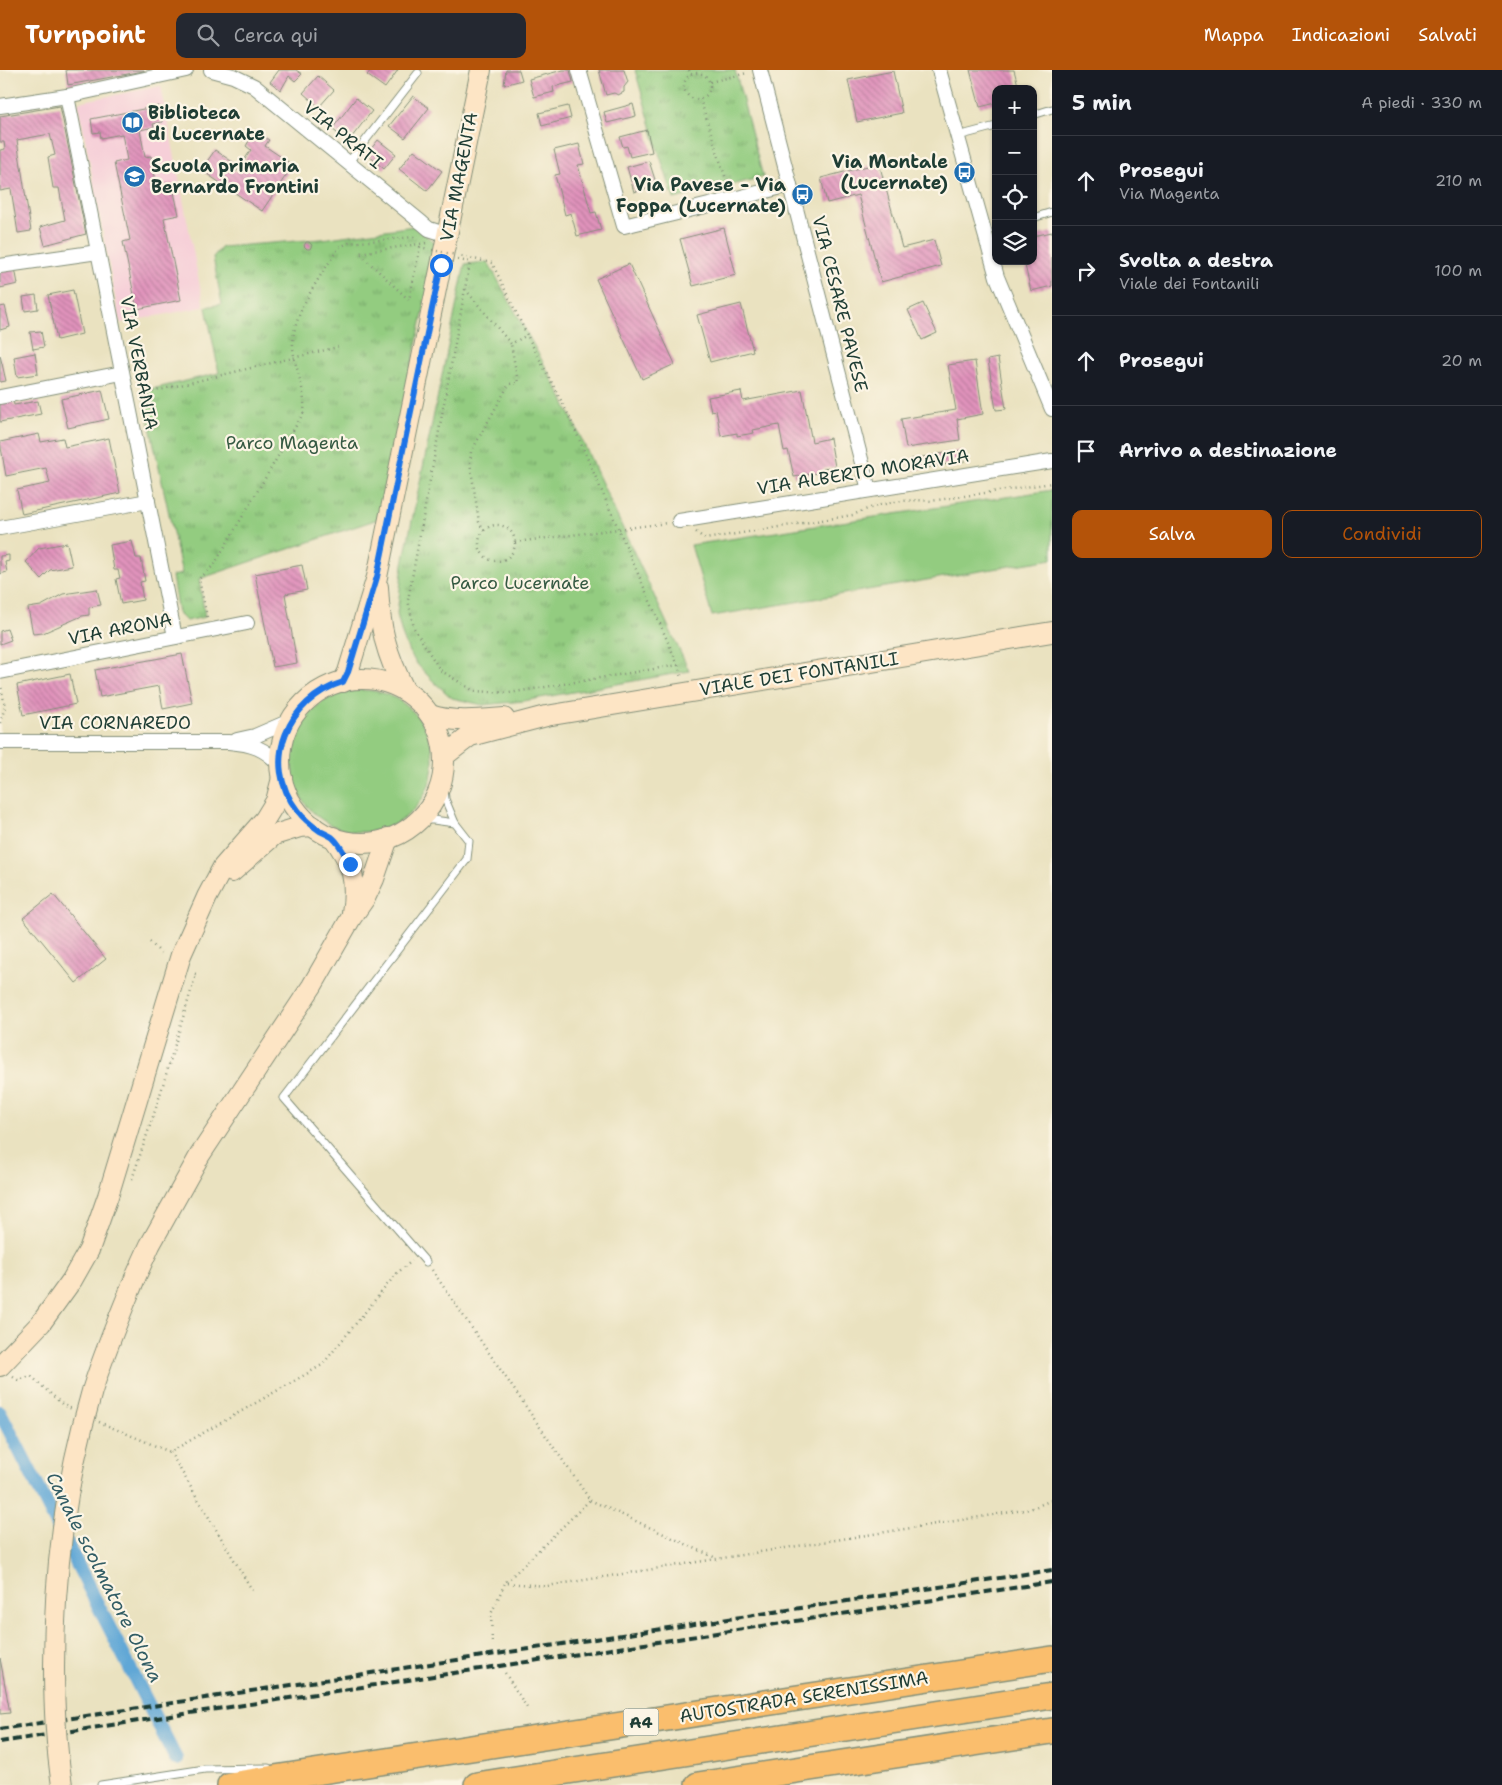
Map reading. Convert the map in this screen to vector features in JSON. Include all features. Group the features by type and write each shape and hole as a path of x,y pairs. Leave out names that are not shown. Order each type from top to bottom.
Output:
{"highway":[{"name":"AUTOSTRADA SERENISSIMA","path":"230,1785 1052,1659"},
{"name":"AUTOSTRADA SERENISSIMA","path":"478,1785 1052,1696"},
{"path":"698,1785 1052,1731"}],"main road":[{"name":"VIA MAGENTA","path":"343,682 348,672 377,577 481,70"},
{"name":"VIA MAGENTA","path":"377,577 383,639 392,666 405,692"},
{"name":"VIALE DEI FONTANILI","path":"444,766 470,736 546,716 1052,632"},
{"path":"5,1371 72,1280 88,1250 108,1196 181,955 223,866 265,819 276,801 282,772 284,737 299,710 315,694 343,682 374,680 391,685 420,703 430,715 439,733 444,766 435,799 418,820 407,830 388,838 367,842 356,842 333,837 313,826 299,813 292,802 282,772"},
{"name":"VIALE DEI FONTANILI","path":"430,715 442,719 462,721 546,716"},
{"path":"207,897 274,835 313,826"},
{"path":"333,837 343,851 354,878 355,894 352,918"},
{"path":"62,1785 54,1708 54,1616 64,1511 76,1454 93,1390 116,1326 150,1245 200,1155 312,986 365,898 388,838"}],"street":[{"path":"0,106 67,96 186,70"},
{"name":"VIA PRATI","path":"211,70 233,76 254,86 429,228 448,235"},
{"path":"580,70 624,226 790,185"},
{"path":"939,70 988,231 998,277 1052,409"},
{"name":"VIA CESARE PAVESE","path":"755,71 790,185 869,490"},
{"name":"VIA VERBANIA","path":"67,96 175,637"},
{"path":"0,266 98,252"},
{"path":"0,397 122,372"},
{"name":"VIA ALBERTO MORAVIA","path":"679,521 1052,461"},
{"path":"0,528 148,501"},
{"name":"VIA ARONA","path":"0,672 247,624"},
{"name":"VIA CORNAREDO","path":"229,742 255,736 292,720"},
{"name":"VIA CORNAREDO","path":"0,742 229,742 250,744 272,756 282,772"}],"lane":[{"path":"348,163 418,73"},
{"path":"1037,114 1052,110"},
{"path":"958,136 992,127"},
{"path":"1037,217 1052,212"},
{"path":"426,1262 284,1098 467,859 469,841 455,823 445,799 444,766"},
{"path":"418,820 455,823"},
{"path":"930,1750 1025,1743"},
{"path":"291,1767 358,1765"},
{"path":"101,1785 205,1769 272,1768"}],"path":[{"path":"689,70 691,75"},
{"path":"710,82 755,71"},
{"path":"701,74 710,82 708,93 700,99 691,97 685,89 687,79 691,75 701,74"},
{"path":"700,99 733,199"},
{"path":"208,622 199,579 214,565 304,412 305,401 293,346 298,314 339,246 349,243 414,236 427,243 360,253 408,300 420,248"},
{"path":"432,250 456,255"},
{"path":"462,257 492,263 568,414 678,666 509,693 474,691 440,670 414,628 408,600 470,262"},
{"path":"464,289 511,344 518,382 509,384 471,452 470,462 478,514 484,531"},
{"path":"511,344 527,335"},
{"path":"143,394 338,347"},
{"path":"515,542 679,521 705,539 853,515 868,508 916,499 931,500 1052,483"},
{"path":"495,526 502,526 508,529 513,535 515,542 512,554 504,560 496,561 482,554 479,547 484,531 495,526"},
{"path":"0,683 5,707 0,723"},
{"path":"170,1452 322,1365 396,1273 420,1255"},
{"path":"426,1262 590,1500 718,1558"},
{"path":"5,1371 18,1380 31,1376 63,1405 79,1413"},
{"path":"96,1420 170,1452 252,1590"},
{"path":"492,1642 491,1614 506,1583 590,1500"},
{"path":"506,1583 547,1586 1030,1509 1052,1500"},
{"path":"505,1673 529,1711"}],"shaded area":[{"name":"Scuola primaria Bernardo Frontini","path":"161,86 204,307 120,323 78,102"}],"green space":[{"path":"635,70 735,70 763,177 674,199"},
{"name":"Parco Magenta","path":"414,226 438,245 378,519 199,579 205,617 186,621 178,613 172,576 182,574 143,394 144,391 219,373 206,307 222,304 213,257 222,247 322,239"},
{"name":"Parco Lucernate","path":"488,262 562,397 689,671 523,701 483,705 452,698 417,664 409,652 397,614 403,564 465,264"},
{"path":"1052,490 1052,559 712,616 691,545"},
{"path":"362,690 389,696 401,702 412,711 421,722 427,734 433,761 427,788 421,800 412,811 401,820 389,826 362,832 335,826 323,820 312,811 303,800 297,788 291,761 297,734 303,722 312,711 323,702 335,696"}],"building":[{"path":"66,70 144,70 144,71 68,85"},
{"path":"279,70 296,70 302,74 295,81 289,76 281,90 270,82"},
{"path":"371,70 398,70 385,88 367,75"},
{"path":"506,70 519,70 522,80 504,85"},
{"path":"563,70 570,70 573,82 553,87 554,92 534,97 529,79"},
{"path":"599,70 624,70 628,82 624,87 624,92 618,95 614,93 606,95"},
{"path":"970,70 1014,70 1018,85 992,85 992,104 980,107"},
{"path":"893,71 902,113 857,122 848,80"},
{"path":"318,76 334,90 319,107 303,93"},
{"path":"413,96 429,108 405,138 389,126"},
{"path":"356,98 372,111 348,142 332,129"},
{"path":"633,104 636,116 607,123 604,112"},
{"path":"60,106 86,234 45,245 40,227 65,220 59,188 53,188 48,157 55,155 50,134 17,140 31,231 18,233 11,189 0,191 0,150 5,149 4,142 0,142 0,116"},
{"path":"159,106 162,122 153,124 154,127 140,130 145,157 151,156 157,186 172,183 179,215 164,218 181,300 137,309 123,242 130,240 114,163 127,160 122,134 101,138 100,132 93,133 91,119"},
{"path":"568,106 571,118 542,126 539,113"},
{"path":"647,130 652,152 630,157 627,146 623,147 620,137"},
{"path":"255,131 269,140 265,146 293,165 262,211 201,170 215,150 234,163 231,168 236,172 251,150 246,146"},
{"path":"378,140 396,154 384,169 367,154"},
{"path":"579,144 584,164 578,165 591,213 596,212 601,230 577,236 571,213 565,215 555,175 560,174 554,150"},
{"path":"414,150 442,171 427,191 399,169"},
{"path":"649,161 657,186 634,192 627,167"},
{"path":"879,163 902,248 934,240 941,266 881,282 858,195 827,203 821,178"},
{"path":"724,228 736,275 693,286 680,239"},
{"path":"1052,232 1052,286 1031,291 1025,265 1037,265 1037,235"},
{"path":"306,242 312,245 310,249 304,246"},
{"path":"629,264 675,364 642,379 596,279"},
{"path":"15,268 18,284 0,288 0,271"},
{"path":"73,290 82,334 57,340 48,295"},
{"path":"36,295 38,309 25,311 23,297"},
{"path":"923,303 937,333 922,340 908,310"},
{"path":"741,304 753,351 710,362 697,315"},
{"path":"5,306 10,327 0,330 0,307"},
{"path":"41,331 44,347 33,349 30,332"},
{"path":"35,353 38,374 17,377 14,357"},
{"path":"0,355 6,381 0,382"},
{"path":"998,358 1006,409 996,410 988,360"},
{"path":"975,361 983,414 957,419 960,440 906,448 901,419 956,410 948,365"},
{"path":"102,390 109,419 68,428 61,399"},
{"path":"802,390 812,442 830,438 835,467 823,469 823,472 794,477 788,450 784,451 779,425 753,430 754,433 737,436 737,433 721,436 716,410 711,411 708,397 741,391 743,401"},
{"path":"13,399 14,405 38,401 41,414 0,422 0,401"},
{"path":"39,434 41,442 63,438 65,447 109,438 120,493 22,514 17,490 50,483 46,468 6,476 0,442"},
{"path":"963,450 965,461 913,470 911,459"},
{"path":"132,541 136,558 141,558 145,581 140,582 143,600 121,604 116,579 120,578 118,570 114,570 110,545"},
{"path":"67,543 72,566 50,570 41,579 26,562 39,548"},
{"path":"9,555 9,561 5,562 7,572 0,574 0,556"},
{"path":"302,565 307,590 285,594 297,663 273,667 255,574"},
{"path":"97,589 101,605 89,607 89,615 82,616 43,633 33,634 28,608 41,606 63,594"},
{"path":"7,629 11,640 0,644 0,631"},
{"path":"182,654 192,703 163,709 159,686 100,697 95,670"},
{"path":"70,674 76,704 23,715 17,685"},
{"path":"53,894 106,959 76,983 23,918"},
{"path":"0,1658 10,1713 0,1714"}],"waterway":[{"name":"Canale scolmatore Olona","path":"0,1412 176,1759"}],"railway":[{"path":"0,1729 1052,1570"},
{"path":"0,1742 1052,1582"}],"place":[{"name":"Biblioteca di Lucernate","path":"132,123"},
{"name":"Via Montale (Lucernate)","path":"964,172"},
{"name":"Scuola primaria Bernardo Frontini","path":"135,176"},
{"name":"Via Pavese - Via Foppa (Lucernate)","path":"802,195"}],"route":[{"path":"350,864 333,837 316,828 299,813 287,793 282,778 280,761 284,737 292,720 315,694 343,682 359,639 377,577 441,265"}]}
